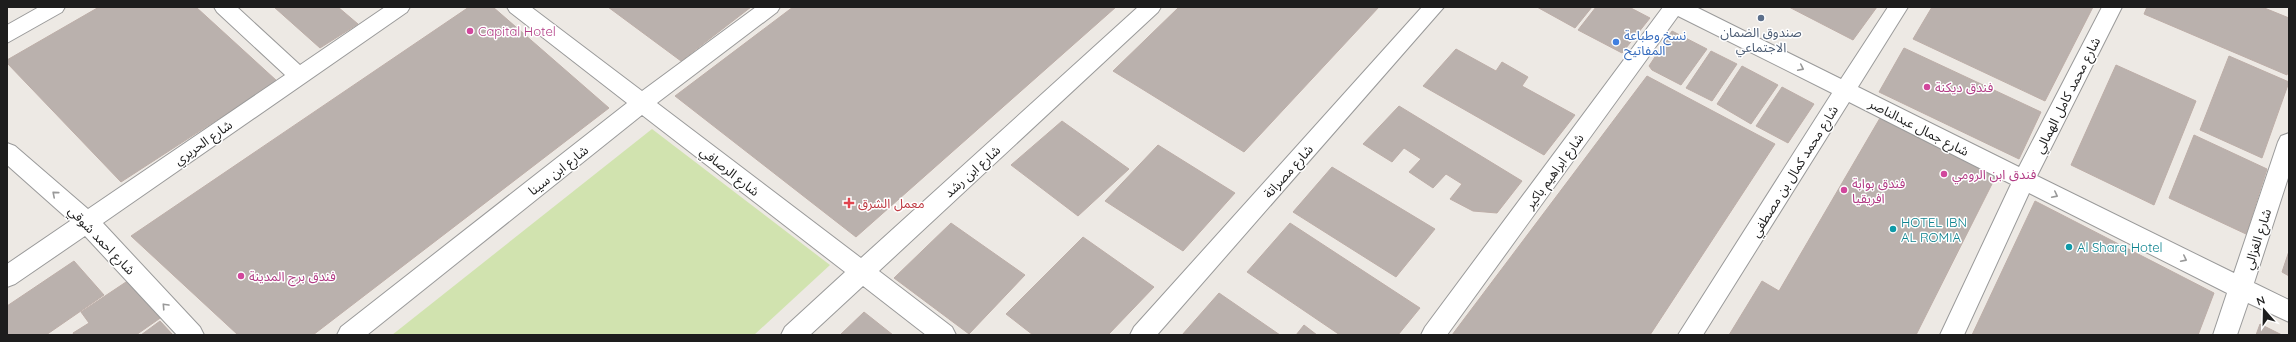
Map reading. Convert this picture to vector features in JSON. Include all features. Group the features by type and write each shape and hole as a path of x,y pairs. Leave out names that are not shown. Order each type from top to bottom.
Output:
{"street":[{"path":"7,35 55,7"},
{"path":"224,7 298,75"},
{"name":"شارع الحريري","path":"7,277 88,223 298,75 400,7"},
{"name":"شارع الرصافي","path":"517,7 944,335"},
{"name":"شارع ابن سينا","path":"349,335 642,103 770,7"},
{"name":"شارع ابن رشد","path":"793,335 1151,7"},
{"name":"شارع مصراتة","path":"1142,335 1434,7"},
{"name":"شارع ابراهيم باكير","path":"1433,335 1674,7"},
{"name":"شارع جمال عبدالناصر","path":"1678,7 2289,312"},
{"name":"شارع محمد كمال بن مصطفي","path":"1690,335 1898,7"},
{"name":"شارع محمد كامل الهمالي","path":"1952,335 2024,180 2112,7"},
{"name":"شارع الغزالي","path":"2225,335 2289,142"},
{"name":"شارع احمد شوقي","path":"7,152 88,223 192,335"}],"green space":[{"path":"652,129 830,265 754,335 392,335"}],"building":[{"path":"99,7 196,7 277,81 121,182 7,63 7,60"},
{"path":"274,7 338,7 358,24 320,48"},
{"path":"469,7 493,7 609,108 313,335 238,335 131,236"},
{"path":"608,7 751,7 681,61"},
{"path":"793,7 1116,7 856,237 675,96"},
{"path":"1179,7 1379,7 1244,152 1113,71"},
{"path":"1537,7 1592,7 1575,28"},
{"name":"نسخ وطباعة المفاتيح","path":"1596,7 1629,7 1650,18 1622,53 1578,30"},
{"path":"1789,7 1877,7 1853,40"},
{"path":"1932,7 2093,7 2045,101 1913,39"},
{"path":"2147,7 2262,7 2289,18 2289,68 2287,75 2144,14"},
{"path":"1672,31 1707,49 1681,85 1652,70 1649,66"},
{"path":"1904,48 2041,112 2019,159 1879,92"},
{"path":"1456,49 1496,71 1502,62 1528,77 1522,86 1575,115 1544,155 1423,86"},
{"path":"1711,51 1737,64 1712,101 1686,88"},
{"path":"2229,56 2289,82 2262,158 2200,130"},
{"path":"2116,65 2196,101 2154,205 2071,165"},
{"path":"1742,66 1778,85 1751,124 1717,104"},
{"path":"1647,76 1775,144 1650,335 1452,335"},
{"path":"1782,87 1814,104 1788,143 1756,126"},
{"path":"1399,106 1522,181 1497,213 1473,211 1450,199 1462,184 1446,174 1433,188 1409,172 1421,159 1404,148 1392,162 1363,144"},
{"name":"HOTEL IBN AL ROMIA","path":"1880,118 1996,176 1916,335 1729,335 1762,281 1779,291"},
{"path":"1062,121 1129,169 1078,216 1011,165"},
{"path":"2194,135 2267,169 2246,234 2169,198"},
{"path":"1158,145 1235,193 1183,251 1105,201"},
{"path":"1332,167 1435,229 1396,277 1293,212"},
{"name":"Al Sharq Hotel","path":"2035,201 2214,293 2198,335 1972,335"},
{"path":"951,223 1025,275 969,334 894,278"},
{"path":"1290,223 1420,308 1398,335 1340,335 1247,272"},
{"path":"1083,237 1154,287 1108,335 1033,335 1006,314"},
{"path":"2289,251 2289,276 2282,272"},
{"path":"74,261 104,295 46,335 7,335 7,306"},
{"path":"135,276 166,314 136,335 74,335 73,333 89,323 81,312"},
{"path":"1219,293 1280,335 1182,335"},
{"path":"864,312 893,335 840,335"},
{"path":"160,321 173,335 141,335"},
{"path":"2260,324 2282,335 2256,335"},
{"path":"1304,325 1317,335 1296,335"}],"place":[{"name":"صندوق الضمان الاجتماعي","path":"1761,18"},
{"name":"Capital Hotel","path":"470,31"},
{"name":"نسخ وطباعة المفاتيح","path":"1616,42"},
{"name":"فندق ديكنة","path":"1927,87"},
{"name":"فندق ابن الرومي","path":"1944,174"},
{"name":"فندق بوابة افريقيا","path":"1844,190"},
{"name":"معمل الشرق","path":"849,203"},
{"name":"HOTEL IBN AL ROMIA","path":"1893,229"},
{"name":"Al Sharq Hotel","path":"2069,247"},
{"name":"فندق برج المدينة","path":"241,276"}]}
